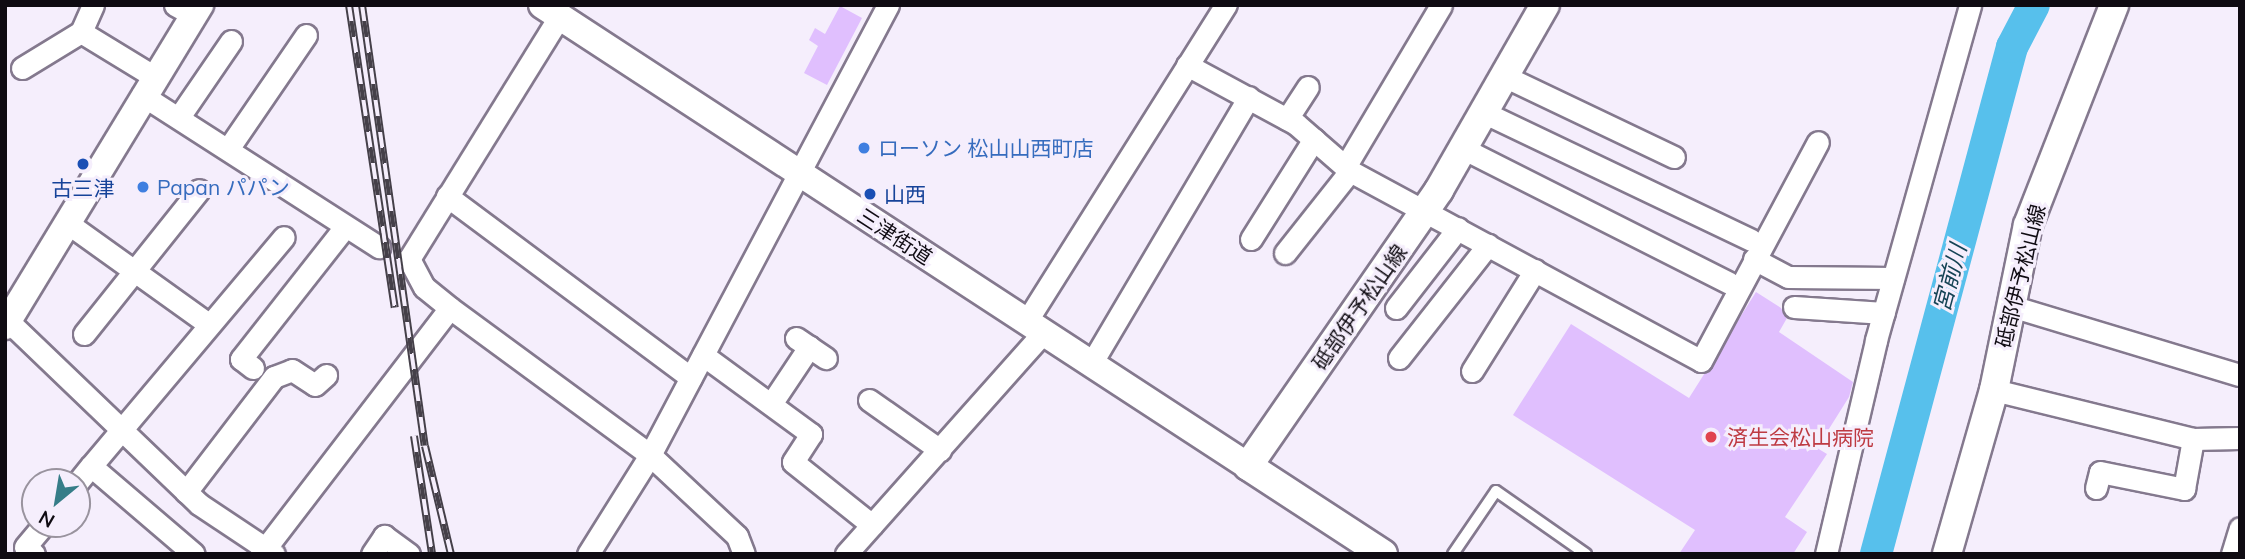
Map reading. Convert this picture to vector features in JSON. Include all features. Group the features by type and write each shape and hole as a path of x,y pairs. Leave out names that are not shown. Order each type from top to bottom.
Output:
{"main road":[{"name":"砥部伊予松山線","path":"1248,466 1426,211 1506,77 1545,5"},
{"name":"砥部伊予松山線","path":"1947,554 1994,390 2028,225 2114,5"},
{"path":"1248,466 1383,554"}],"street":[{"path":"22,68 81,32 93,5"},
{"path":"589,554 650,455 888,5"},
{"path":"846,554 940,450 1035,328 1187,65 1226,5"},
{"path":"1285,253 1309,215 1325,209 1348,169 1411,39 1441,5"},
{"path":"1826,554 1884,313 1970,5"},
{"path":"190,9 148,85 6,321 186,492 267,552 450,308"},
{"path":"550,11 447,196 409,258 424,287 650,455 737,536 744,554"},
{"name":"三津街道","path":"550,11 1248,466"},
{"path":"81,32 148,85 179,117 379,247"},
{"path":"228,149 306,35"},
{"path":"179,117 231,41"},
{"path":"1187,65 1249,96 1287,119 1348,169 1701,361 1734,308 1752,244 1818,142"},
{"path":"1506,77 1674,157"},
{"path":"1287,119 1308,87"},
{"path":"1091,364 1249,96"},
{"path":"1485,113 1752,244 1788,277 1894,278"},
{"path":"1251,239 1314,139"},
{"path":"1464,149 1729,283"},
{"path":"84,334 199,190"},
{"path":"447,196 691,378"},
{"path":"66,222 207,323"},
{"path":"253,368 241,359 307,287 345,227"},
{"path":"1396,308 1458,228"},
{"path":"90,468 207,323 284,237"},
{"path":"1399,358 1488,245"},
{"path":"1470,370 1493,321 1535,270"},
{"path":"2011,306 2240,375"},
{"path":"1794,307 1884,313"},
{"path":"771,404 810,348"},
{"path":"703,355 811,434 793,462 872,525"},
{"path":"186,492 274,377 292,370 315,385 326,375"},
{"path":"1994,390 2193,439 2238,434"},
{"path":"869,400 940,450"},
{"path":"2096,488 2100,472 2184,489 2193,439"},
{"path":"91,480 194,554"},
{"path":"2232,554 2240,528"},
{"path":"372,554 384,536 408,554"}],"lane":[{"path":"1453,554 1496,491 1586,554"}],"building":[{"path":"840,6 862,18 827,85 804,73 818,46 809,40 815,28 825,34"},
{"path":"1756,292 1781,308 1787,318 1779,332 1853,382 1849,397 1817,448 1827,454 1785,517 1807,532 1793,554 1679,554 1695,530 1513,415 1571,324 1689,398"}],"waterway":[{"name":"宮前川","path":"1876,554 2012,47 2034,5"}],"railway":[{"path":"349,5 395,308"},
{"path":"362,5 425,446 451,554"},
{"path":"414,436 432,554"}],"place":[{"name":"ローソン 松山山西町店","path":"864,148"},
{"name":"古三津","path":"83,164"},
{"name":"Papan パパン","path":"143,187"},
{"name":"山西","path":"870,194"},
{"name":"済生会松山病院","path":"1711,437"}]}
